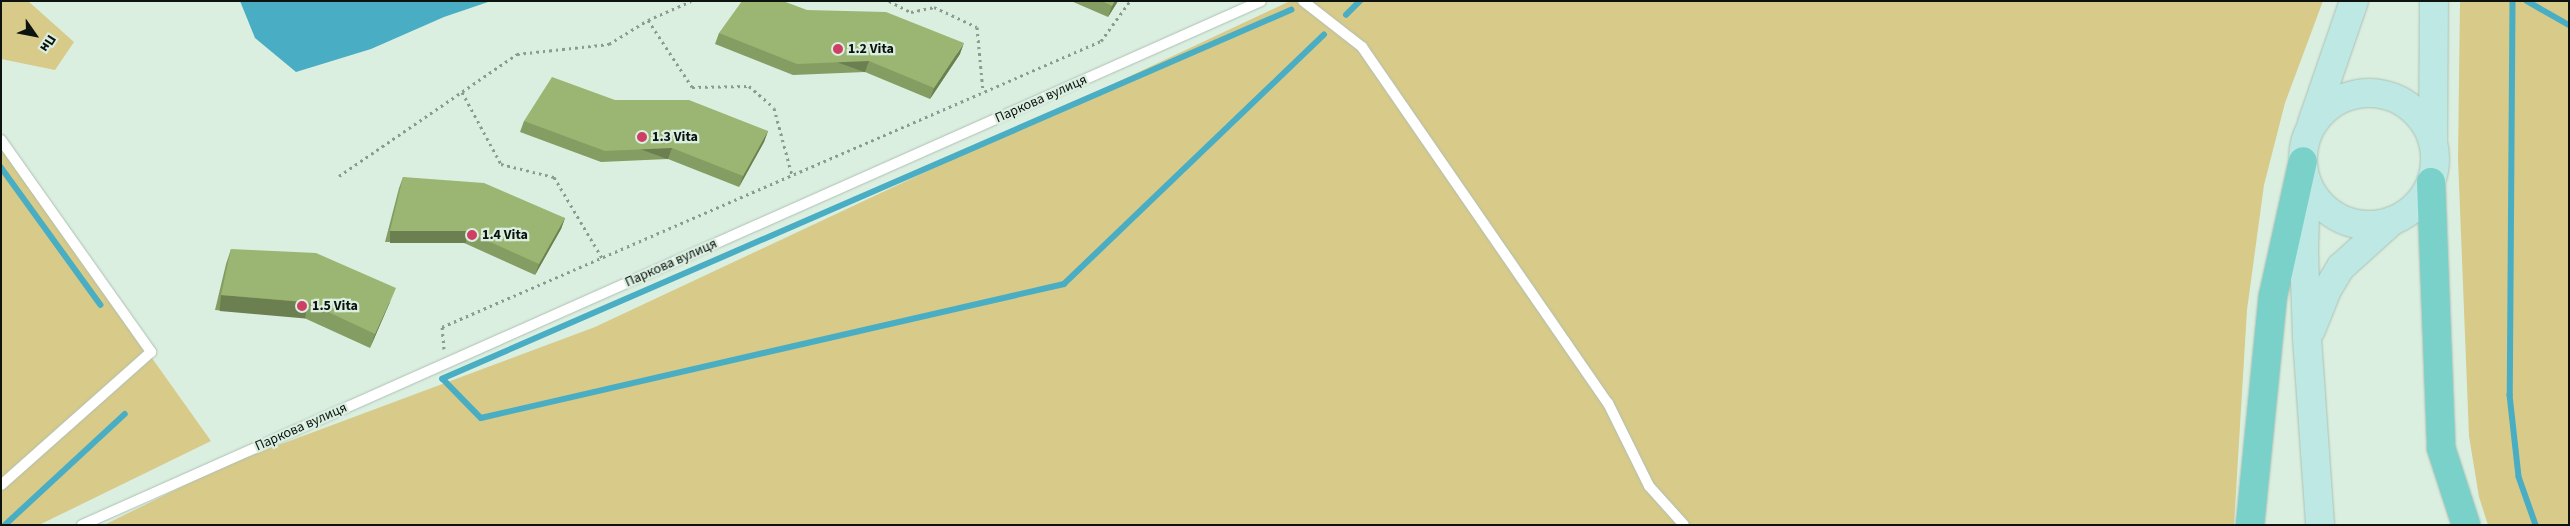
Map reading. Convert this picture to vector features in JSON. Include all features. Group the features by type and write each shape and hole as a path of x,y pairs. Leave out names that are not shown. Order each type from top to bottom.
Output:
{"main road":[{"path":"2250,525 2273,296 2304,170 2310,129 2354,1"},
{"path":"2434,1 2435,163 2431,182 2441,448 2466,525"},
{"path":"2310,129 2319,116 2338,101 2361,93 2377,94 2407,105 2428,130 2434,145"},
{"path":"2304,170 2313,194 2339,218 2374,225 2392,220 2409,212 2422,198 2431,182"},
{"path":"2304,170 2307,338 2320,525"},
{"path":"2307,338 2327,290 2342,267 2392,220"}],"lane":[{"name":"Паркова вулиця","path":"82,525 1261,1"},
{"path":"1303,1 1317,9 1362,47 1608,403 1649,486 1684,525"},
{"path":"1,140 151,352 1,485"}],"path":[{"path":"339,176 517,54 609,44 648,20 691,1"},
{"path":"889,1 910,12 934,7 977,27 983,92"},
{"path":"446,363 442,327 1101,41 1130,1"},
{"path":"648,20 692,87 749,86 774,108 792,175"},
{"path":"462,92 501,164 554,178 602,258"}],"shaded area":[{"path":"1,1 28,1 74,42 55,70 1,59"},
{"path":"1290,1 2323,1 2285,103 2264,185 2247,310 2234,525 104,525 228,464 595,327"},
{"path":"2460,1 2569,1 2569,525 2488,525 2479,497 2469,436 2458,159"},
{"path":"1,146 211,441 39,525 1,525"}],"water":[{"path":"240,1 491,1 444,17 371,49 296,72 255,38"}],"building":[{"name":"1.2 Vita","path":"742,1 783,1 807,10 886,12 964,43 934,88 869,61 797,64 719,33"},
{"path":"1102,1 1115,1 1112,6"},
{"name":"1.3 Vita","path":"552,77 615,100 689,100 768,131 743,176 672,148 605,151 524,121"},
{"name":"1.4 Vita","path":"403,177 484,183 565,218 539,264 466,231 390,231"},
{"name":"1.5 Vita","path":"231,249 316,253 396,288 375,334 307,302 221,295"}],"waterway":[{"path":"1346,15 1360,1"},
{"path":"2513,1 2510,395 2519,477 2536,525"},
{"path":"2527,1 2569,25"},
{"path":"1292,10 443,379 481,418 1064,284 1324,35"},
{"path":"1,167 101,305"},
{"path":"5,525 125,414"}],"place":[{"name":"1.2 Vita","path":"838,49"},
{"name":"1.3 Vita","path":"642,137"},
{"name":"1.4 Vita","path":"472,235"},
{"name":"1.5 Vita","path":"302,306"}]}
